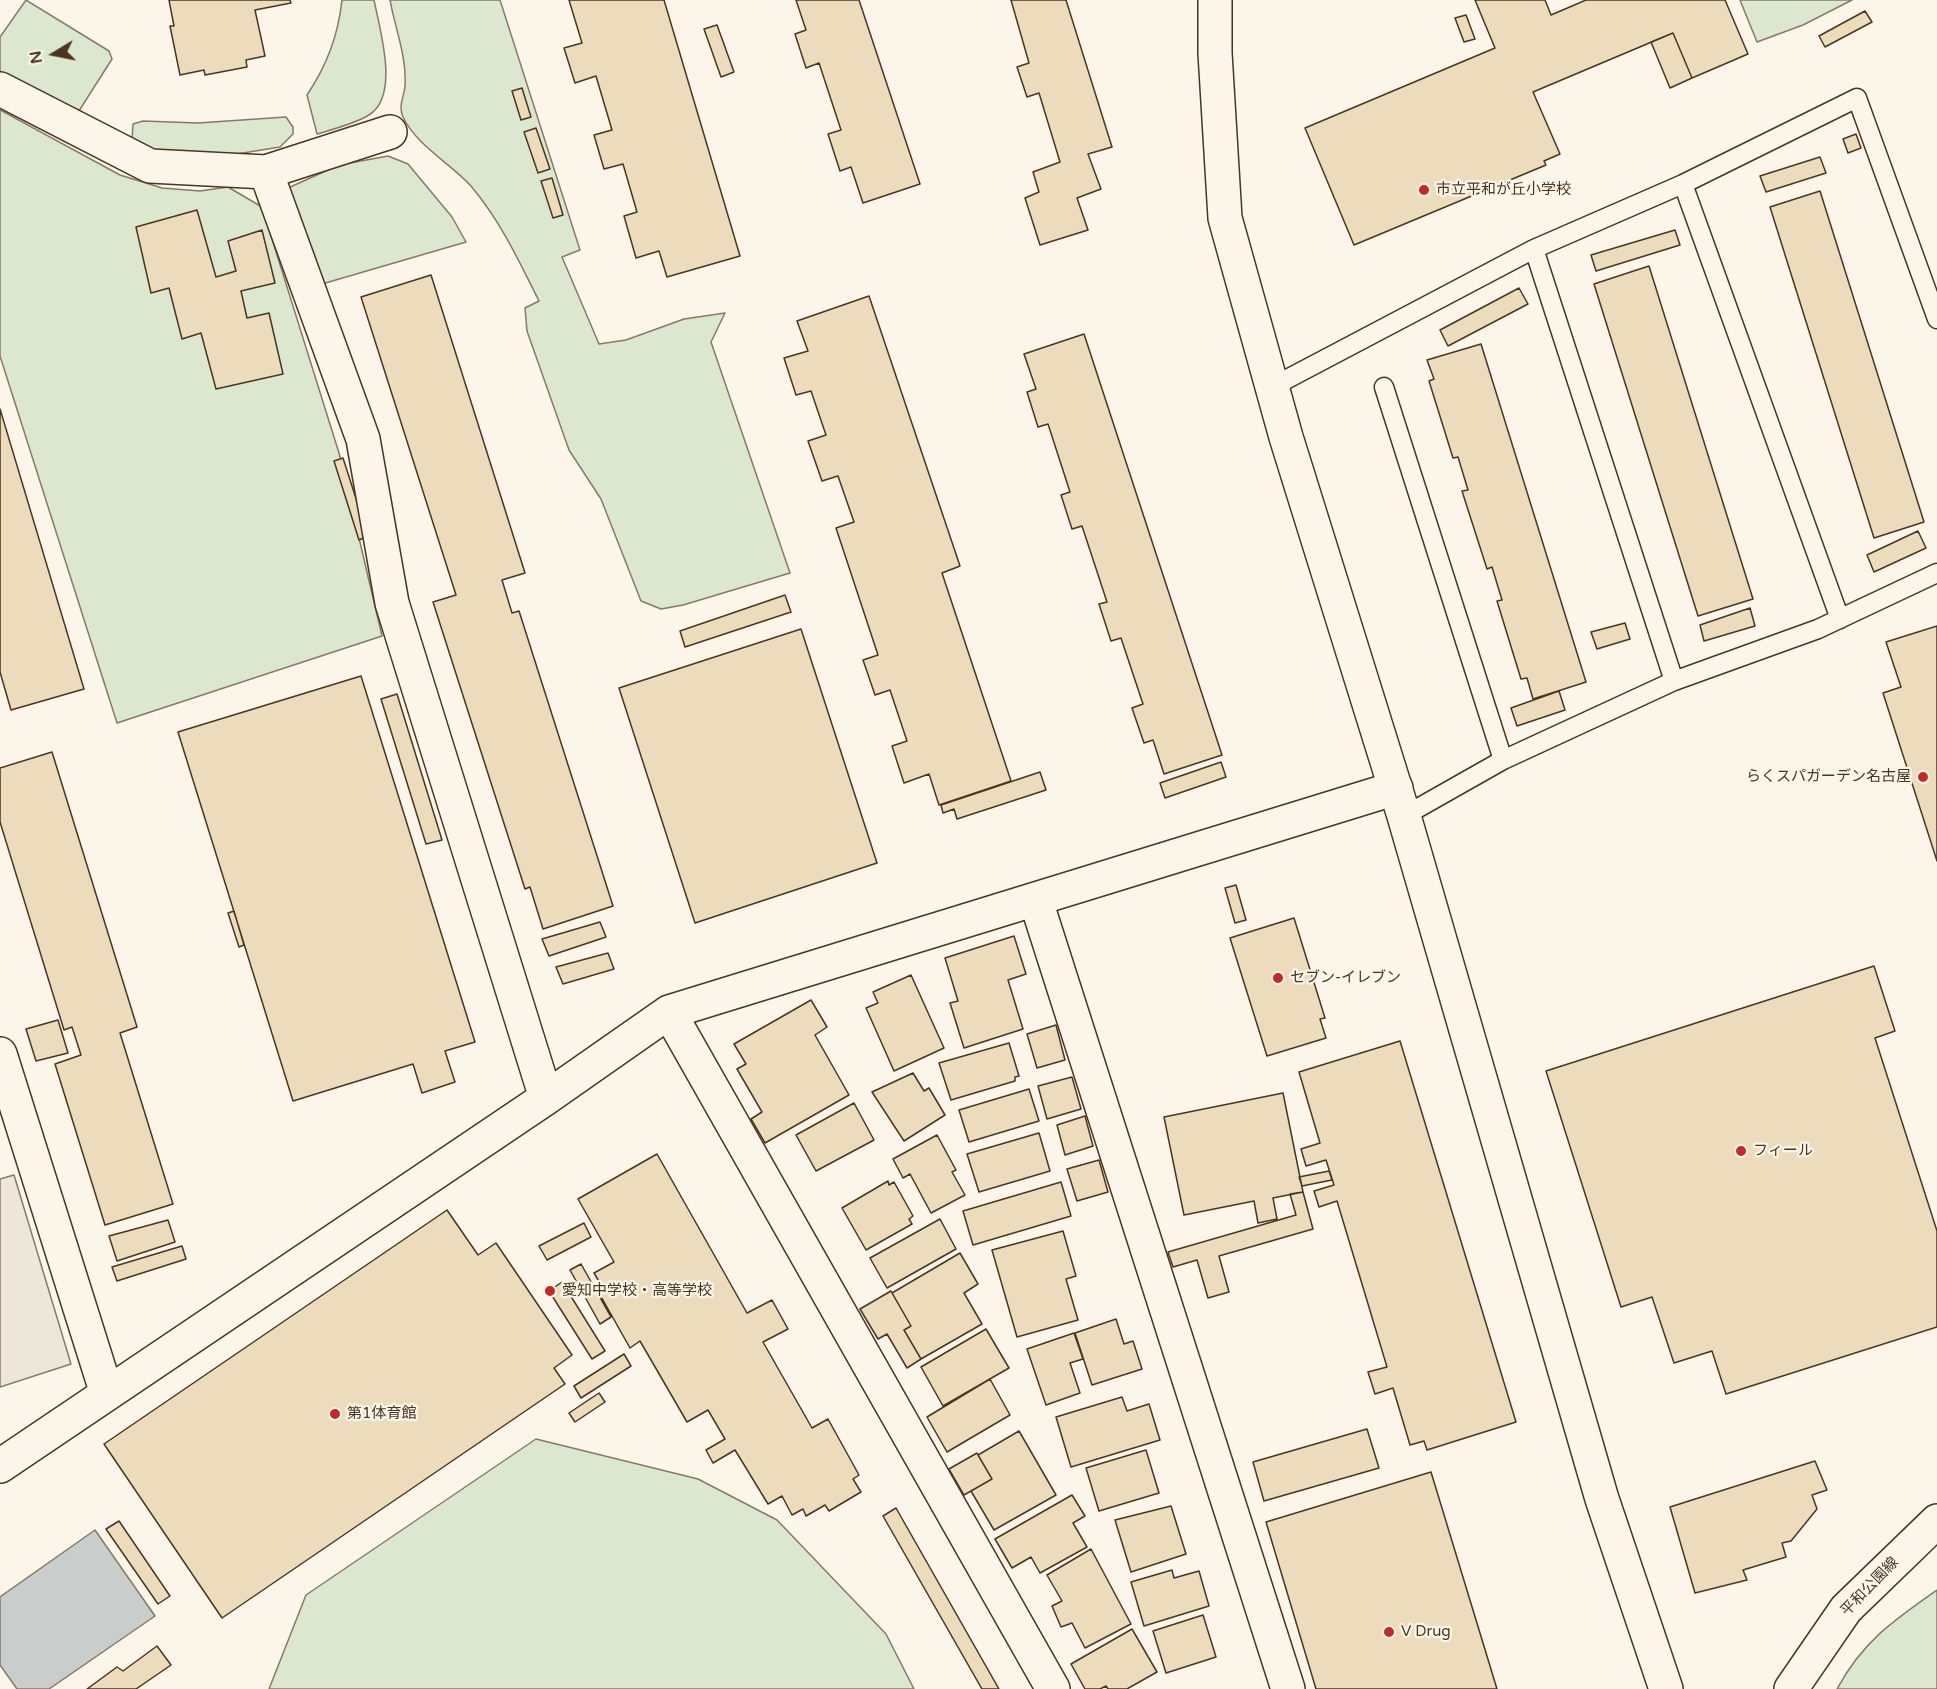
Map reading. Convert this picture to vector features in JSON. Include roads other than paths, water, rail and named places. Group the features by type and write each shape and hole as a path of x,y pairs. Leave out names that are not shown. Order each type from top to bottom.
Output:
{"street":[{"path":"1215,0 1215,53 1225,218 1272,387 1400,802 1602,1499 1666,1689"},
{"path":"0,89 150,166 266,172 390,132"},
{"path":"266,172 363,439 392,603 546,1098"},
{"path":"0,1466 546,1098 669,1012 1036,902 1400,802"},
{"path":"1036,902 1288,1689"},
{"path":"669,1012 1053,1689"},
{"path":"3,1071 107,1394"},
{"name":"平和公園線","path":"1791,1689 1846,1609 1937,1521"}],"lane":[{"path":"1272,387 1534,249 1683,184 1857,98 1937,319"},
{"path":"1683,184 1840,619"},
{"path":"1534,249 1674,681"},
{"path":"1384,387 1503,760"},
{"path":"1400,802 1503,760 1674,681 1818,629 1937,573"}],"place":[{"name":"市立平和が丘小学校","path":"1424,190"},
{"name":"らくスパガーデン名古屋","path":"1923,777"},
{"name":"セブン-イレブン","path":"1278,978"},
{"name":"フィール","path":"1741,1151"},
{"name":"愛知中学校・高等学校","path":"550,1291"},
{"name":"第1体育館","path":"335,1414"},
{"name":"V Drug","path":"1389,1632"}]}
